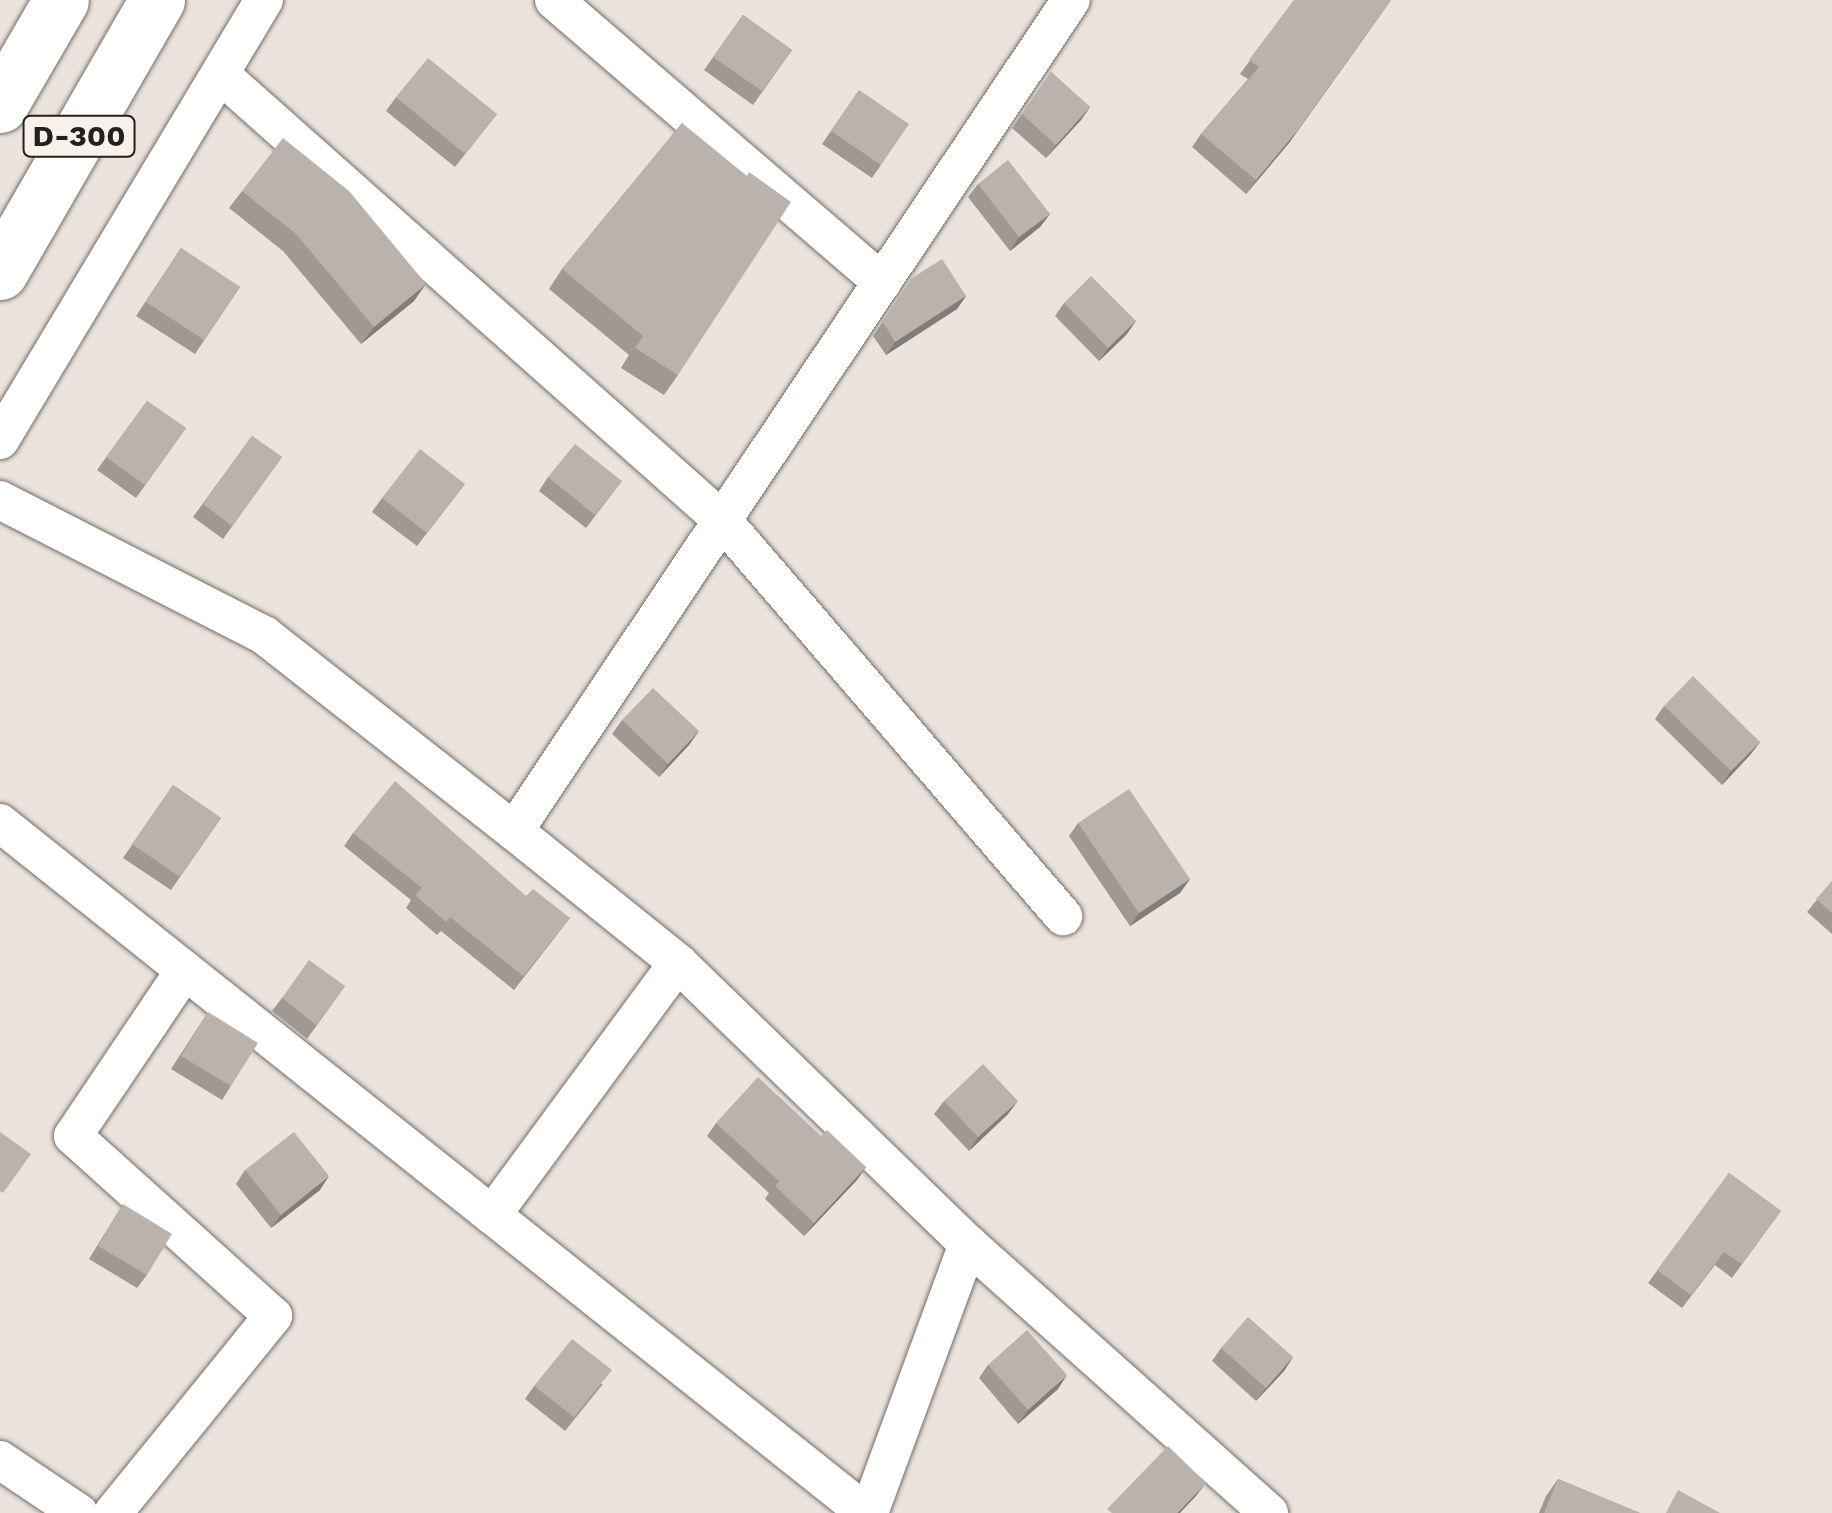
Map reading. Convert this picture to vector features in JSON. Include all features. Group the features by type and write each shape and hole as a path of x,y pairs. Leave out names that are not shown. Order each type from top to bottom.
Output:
{"highway":[{"name":"D-300","path":"0,105 61,0"},
{"name":"D-300","path":"0,272 157,0"}],"street":[{"path":"0,440 222,76 264,0"},
{"path":"554,0 882,282"},
{"path":"514,830 1072,0"},
{"path":"222,76 722,520 1063,916"},
{"path":"0,500 264,635 514,830 678,963 968,1244 1269,1513"},
{"path":"0,823 868,1513 968,1244"},
{"path":"492,1215 678,963"},
{"path":"113,1513 272,1316 73,1136 185,970"},
{"path":"0,1460 79,1513"}],"building":[{"path":"1294,0 1391,0 1298,130 1256,180 1201,134 1259,67 1249,60"},
{"path":"743,15 792,50 762,91 713,57"},
{"path":"428,58 497,114 465,154 396,97"},
{"path":"1051,72 1090,107 1056,145 1022,114"},
{"path":"859,90 909,124 881,165 831,131"},
{"path":"682,123 747,176 749,172 791,202 678,375 635,348 643,336 562,269"},
{"path":"283,138 349,191 426,284 374,327 296,234 242,191"},
{"path":"1008,160 1050,214 1019,237 978,184"},
{"path":"181,248 240,287 204,340 146,302"},
{"path":"942,259 966,296 895,342 883,322 912,278"},
{"path":"1091,276 1136,321 1108,348 1064,303"},
{"path":"147,401 186,428 145,485 106,457"},
{"path":"252,436 282,457 232,526 203,504"},
{"path":"575,444 622,481 595,515 548,477"},
{"path":"420,449 465,484 427,533 382,498"},
{"path":"1693,676 1760,742 1731,771 1664,706"},
{"path":"653,688 699,731 668,764 622,720"},
{"path":"395,781 526,896 533,889 570,918 523,976 450,917 446,922 415,895 422,888 353,833"},
{"path":"173,785 221,818 180,877 132,844"},
{"path":"1129,789 1190,879 1139,913 1078,823"},
{"path":"1832,881 1832,913 1816,899"},
{"path":"309,960 345,986 316,1025 282,998"},
{"path":"208,1012 258,1043 231,1086 181,1056"},
{"path":"983,1064 1018,1101 978,1137 944,1101"},
{"path":"758,1077 821,1136 827,1130 866,1167 814,1223 775,1186 779,1181 716,1123"},
{"path":"0,1132 31,1154 3,1193 0,1191"},
{"path":"294,1132 329,1176 281,1215 245,1170"},
{"path":"1729,1173 1781,1211 1742,1264 1724,1252 1691,1295 1657,1270"},
{"path":"123,1204 172,1234 147,1275 98,1246"},
{"path":"1248,1317 1293,1357 1266,1388 1221,1348"},
{"path":"1027,1330 1067,1375 1028,1410 988,1365"},
{"path":"572,1339 612,1370 574,1417 534,1386"},
{"path":"1168,1446 1206,1483 1177,1513 1112,1513 1107,1509"},
{"path":"1558,1479 1640,1513 1544,1513"},
{"path":"1678,1490 1720,1513 1666,1513"}]}
